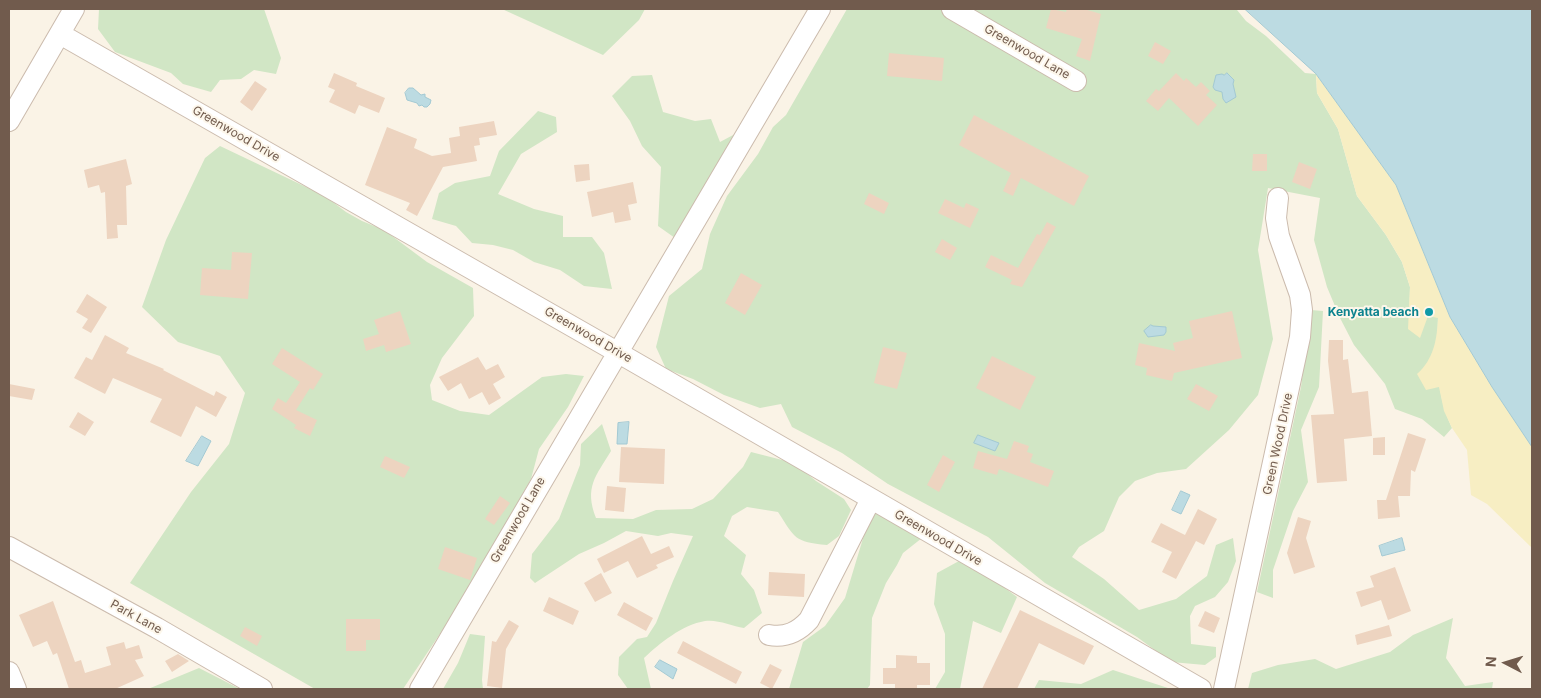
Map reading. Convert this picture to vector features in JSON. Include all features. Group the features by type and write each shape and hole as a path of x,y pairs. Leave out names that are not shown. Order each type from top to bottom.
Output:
{"street":[{"path":"9,121 74,9"},
{"name":"Greenwood Lane","path":"420,689 820,9"},
{"name":"Greenwood Lane","path":"952,9 1076,81"},
{"name":"Greenwood Drive","path":"60,34 617,352 1201,689"},
{"name":"Green Wood Drive","path":"1224,689 1300,337 1302,310 1300,295 1279,236 1276,218 1278,198"},
{"path":"769,635 777,636 793,633 809,620 871,499"},
{"name":"Park Lane","path":"9,547 262,689"},
{"path":"9,672 16,689"}],"green space":[{"path":"99,9 264,9 281,58 276,74 254,70 241,79 220,80 211,92 183,84 171,73 115,52 98,29"},
{"path":"502,9 645,9 639,20 603,55"},
{"path":"847,9 1233,9 1237,10 1246,21 1266,36 1305,73 1316,74 1317,93 1338,129 1357,196 1386,235 1402,262 1410,287 1409,329 1428,316 1438,317 1438,374 1442,401 1452,428 1444,437 1422,419 1395,409 1385,384 1354,345 1327,287 1314,240 1320,198 1268,188 1258,250 1273,339 1258,395 1229,430 1186,469 1157,473 1135,481 1119,497 1104,531 1079,547 1072,557 1104,579 1139,610 1176,599 1207,576 1216,545 1233,538 1236,561 1228,582 1215,597 1195,606 1190,616 1191,644 1216,647 1216,657 1205,665 1171,662 1137,637 1045,583 988,537 888,484 842,453 792,427 781,404 760,408 724,395 693,379 666,369 656,347 669,296 702,269 710,234 727,196 758,154 773,127 786,115"},
{"path":"652,75 663,112 695,121 711,119 720,142 735,134 675,238 658,226 661,167 642,146 630,121 612,96 632,76"},
{"path":"538,111 556,117 557,132 521,154 498,194 534,209 563,216 563,237 592,237 604,253 612,289 584,286 560,270 534,262 513,250 493,245 472,243 456,226 432,219 439,193 455,183 490,176 499,151"},
{"path":"220,146 325,196 346,212 384,230 427,262 473,288 474,316 442,358 430,385 432,400 460,411 489,415 542,377 566,374 584,376 568,407 539,449 531,479 462,601 403,689 315,689 130,583 191,492 229,444 245,393 220,356 178,342 142,307 166,240 205,158"},
{"path":"1311,310 1323,311 1319,387 1301,430 1308,482 1293,511 1273,570 1273,598 1257,592 1301,387"},
{"path":"602,424 611,451 593,482 591,498 596,518 633,519 656,510 692,509 713,499 743,467 751,452 794,463 816,481 844,499 851,510 839,536 827,545 808,542 796,537 778,512 747,507 732,516 724,536 746,555 741,574 754,590 762,613 744,628 705,621 688,626 672,635 644,658 651,689 628,689 618,675 619,657 637,639 647,637 656,623 693,536 671,533 658,536 626,531 579,554 535,583 530,578 532,554 559,519 580,465 581,444"},
{"path":"871,512 905,523 922,538 903,553 886,583 872,618 870,685 867,689 789,689 803,642 825,626 845,598"},
{"path":"959,561 994,580 1017,597 1001,633 973,621 960,689 935,689 945,672 945,634 934,604 937,573"},
{"path":"1453,618 1446,658 1465,686 1493,682 1492,689 1248,689 1252,673 1278,665 1315,659 1336,669 1390,652 1413,635"},
{"path":"470,634 485,636 483,689 443,689 458,663"},
{"path":"199,668 240,689 148,689"},
{"path":"1113,670 1171,689 1034,689 1039,680 1081,684"}],"sand":[{"name":"Kenyatta beach","path":"1316,74 1396,185 1450,317 1492,387 1532,447 1532,548 1487,504 1471,495 1467,450 1452,428 1444,411 1439,387 1426,390 1417,374 1427,362 1434,348 1438,318 1428,316 1420,338 1408,329 1410,287 1402,262 1386,235 1357,196 1338,129 1317,93"}],"water":[{"path":"1245,9 1532,9 1532,447 1492,387 1450,317 1396,185 1316,74"},
{"path":"1227,73 1234,80 1236,97 1226,103 1222,92 1215,90 1213,87 1216,75"},
{"path":"409,88 413,88 421,95 425,94 425,97 431,100 430,104 424,107 407,100 405,93"},
{"path":"1151,325 1166,327 1166,332 1164,335 1148,337 1144,331"},
{"path":"629,422 627,444 617,444 618,423"},
{"path":"978,435 999,443 995,451 974,443"},
{"path":"202,436 211,441 198,466 186,461"},
{"path":"1181,491 1190,495 1181,514 1172,510"},
{"path":"1402,538 1405,550 1382,556 1379,546"},
{"path":"660,660 677,669 673,679 655,667"}],"building":[{"path":"1051,9 1066,12 1067,9 1084,9 1101,14 1090,61 1076,56 1082,39 1046,28"},
{"path":"1155,42 1171,51 1163,64 1148,56"},
{"path":"889,53 944,58 942,81 887,76"},
{"path":"334,73 357,83 356,86 385,98 379,113 359,105 355,114 329,102 335,90 328,87"},
{"path":"1176,73 1184,81 1186,78 1196,87 1201,82 1210,91 1206,95 1217,105 1198,126 1169,98 1158,111 1146,101 1156,89 1159,91"},
{"path":"255,81 267,89 252,111 240,102"},
{"path":"974,115 1089,176 1074,206 1021,178 1013,196 1003,191 1011,173 959,145"},
{"path":"494,121 497,135 479,138 480,145 474,146 477,161 443,167 417,216 406,210 410,203 365,185 387,127 417,139 414,148 432,156 451,153 449,138 460,136 459,127"},
{"path":"1253,154 1267,154 1267,171 1252,171"},
{"path":"126,159 132,184 126,186 127,225 117,225 118,238 107,239 105,192 101,193 99,185 88,188 84,170"},
{"path":"1299,162 1317,169 1310,189 1292,182"},
{"path":"589,164 590,180 576,182 574,165"},
{"path":"633,182 637,203 628,205 631,220 615,223 613,212 592,217 587,192"},
{"path":"869,193 889,203 884,214 864,204"},
{"path":"945,199 964,208 966,203 979,209 970,228 938,213"},
{"path":"1047,222 1056,227 1022,287 1010,284 1012,280 985,267 991,255 1018,268 1037,234 1040,235"},
{"path":"942,239 957,248 950,260 935,252"},
{"path":"232,252 252,253 248,299 200,295 202,268 231,270"},
{"path":"741,273 762,285 745,315 725,303"},
{"path":"87,294 107,307 91,333 82,328 88,319 76,312"},
{"path":"400,311 411,344 386,352 384,345 366,351 363,339 379,334 374,320"},
{"path":"1232,311 1242,358 1174,373 1172,381 1146,375 1147,368 1135,365 1139,343 1175,351 1173,343 1193,338 1189,321"},
{"path":"105,335 129,348 126,353 164,369 214,396 216,391 227,397 216,417 196,406 181,437 150,422 162,399 113,378 105,394 74,378 86,357 92,360"},
{"path":"1329,340 1343,340 1343,360 1348,359 1352,393 1368,391 1372,436 1344,439 1347,481 1317,483 1311,415 1334,414 1328,361"},
{"path":"883,347 907,353 897,389 874,383"},
{"path":"282,348 323,374 313,390 310,388 296,410 317,420 310,436 294,428 296,425 272,409 278,398 286,403 300,382 272,364"},
{"path":"992,356 1036,377 1020,410 976,388"},
{"path":"478,357 486,370 498,364 505,377 493,384 501,398 489,405 482,392 469,399 461,383 448,391 439,377"},
{"path":"9,384 35,389 32,400 9,396"},
{"path":"1196,384 1218,396 1209,411 1187,399"},
{"path":"78,412 94,422 85,436 69,427"},
{"path":"1408,433 1426,439 1415,472 1411,470 1410,496 1398,496 1400,517 1378,519 1377,500 1386,500"},
{"path":"1385,437 1385,455 1373,455 1373,438"},
{"path":"1014,441 1029,446 1027,452 1033,454 1030,462 1054,471 1048,487 999,469 997,475 973,468 978,451 1007,459"},
{"path":"621,447 665,449 664,484 619,482"},
{"path":"943,455 955,462 939,492 927,485"},
{"path":"385,456 410,467 404,478 380,467"},
{"path":"607,486 626,488 624,512 605,510"},
{"path":"500,496 510,503 494,525 485,519"},
{"path":"1198,509 1217,519 1204,545 1196,541 1176,579 1162,572 1172,552 1151,542 1161,523 1185,535"},
{"path":"1298,517 1311,521 1306,538 1315,567 1294,574 1287,553"},
{"path":"642,536 651,554 669,546 674,557 656,565 658,568 637,578 628,561 604,573 597,559"},
{"path":"445,547 477,558 470,580 438,569"},
{"path":"1395,567 1411,611 1388,620 1381,600 1361,607 1356,592 1374,587 1370,576"},
{"path":"769,572 805,574 804,597 768,595"},
{"path":"601,573 612,593 595,602 584,583"},
{"path":"549,597 579,611 573,625 543,611"},
{"path":"53,601 75,662 81,660 85,673 111,665 106,647 124,642 126,649 139,645 143,658 135,660 144,676 115,689 69,689 57,653 53,655 47,641 33,647 19,615"},
{"path":"624,602 653,618 646,631 617,615"},
{"path":"1020,610 1094,646 1084,665 1039,643 1017,689 982,689"},
{"path":"1205,611 1220,618 1214,633 1198,626"},
{"path":"346,619 380,619 380,640 366,640 366,651 346,651"},
{"path":"509,620 519,626 506,649 502,688 487,686 492,641 496,642"},
{"path":"1389,625 1392,636 1357,645 1355,635"},
{"path":"245,627 262,636 257,646 240,636"},
{"path":"683,641 742,672 736,684 677,653"},
{"path":"178,654 189,661 172,672 165,661"},
{"path":"896,655 917,656 917,663 930,663 930,685 917,685 917,689 895,689 895,684 883,684 883,668 896,668"},
{"path":"770,664 782,670 772,689 760,683"}],"place":[{"name":"Kenyatta beach","path":"1429,312"}]}
